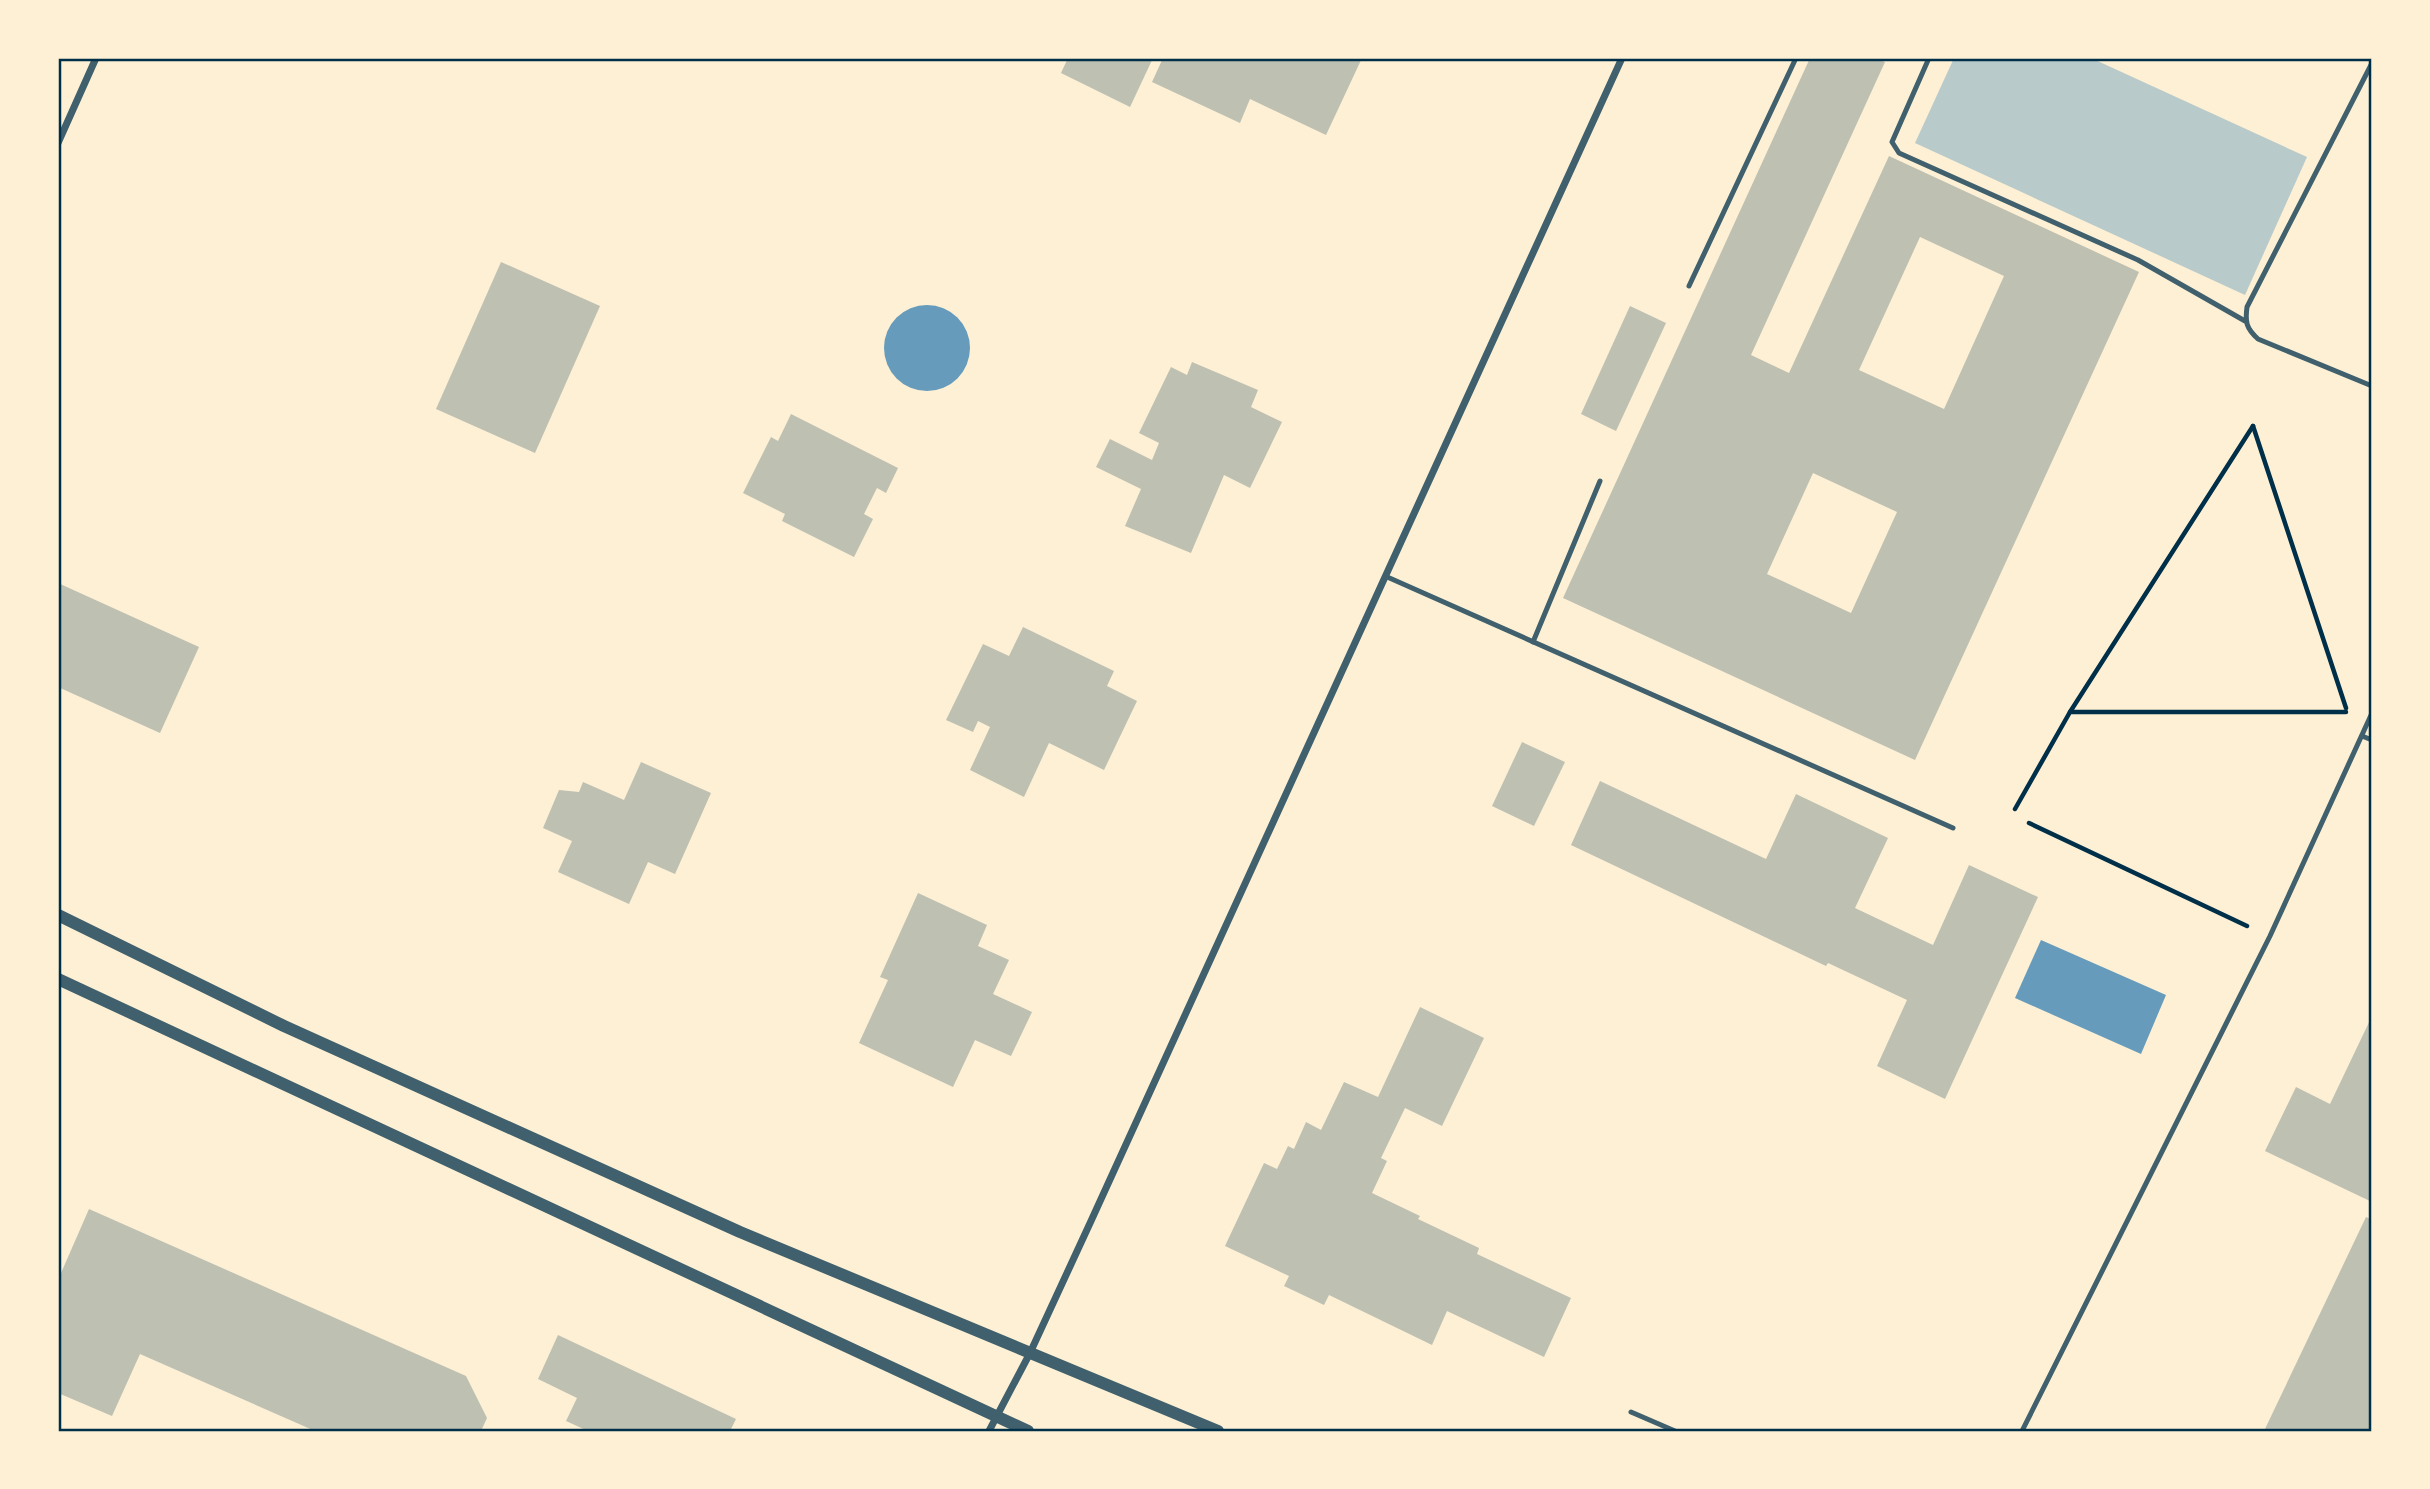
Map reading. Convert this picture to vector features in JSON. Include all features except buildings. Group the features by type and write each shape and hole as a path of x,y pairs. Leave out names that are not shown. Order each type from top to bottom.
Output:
{"street":[{"path":"58,143 96,58"},
{"path":"989,1431 1030,1353 1622,58"},
{"path":"58,915 310,1038 740,1232 1218,1431"},
{"path":"58,979 1028,1431"}],"lane":[{"path":"1689,286 1796,58"},
{"path":"1929,58 1892,142 1899,153 2138,260 2245,321"},
{"path":"2372,63 2247,307 2245,321 2248,330 2258,339 2372,386"},
{"path":"1533,642 1601,481"},
{"path":"1385,576 1953,828"},
{"path":"2022,1431 2270,936 2372,713"},
{"path":"2362,736 2372,740"},
{"path":"1631,1412 1675,1431"}],"path":[{"path":"2015,810 2070,712 2253,426 2347,712 2070,712"},
{"path":"2029,823 2270,936"}],"shaded area":[{"path":"1954,58 2091,58 2307,157 2245,295 1915,143"}],"water":[{"path":"927,305 943,309 957,318 966,332 970,348 966,364 957,378 943,387 927,391 911,387 897,378 888,364 884,348 888,332 897,318 911,309"},
{"path":"2041,940 2166,995 2141,1054 2015,998"}]}
